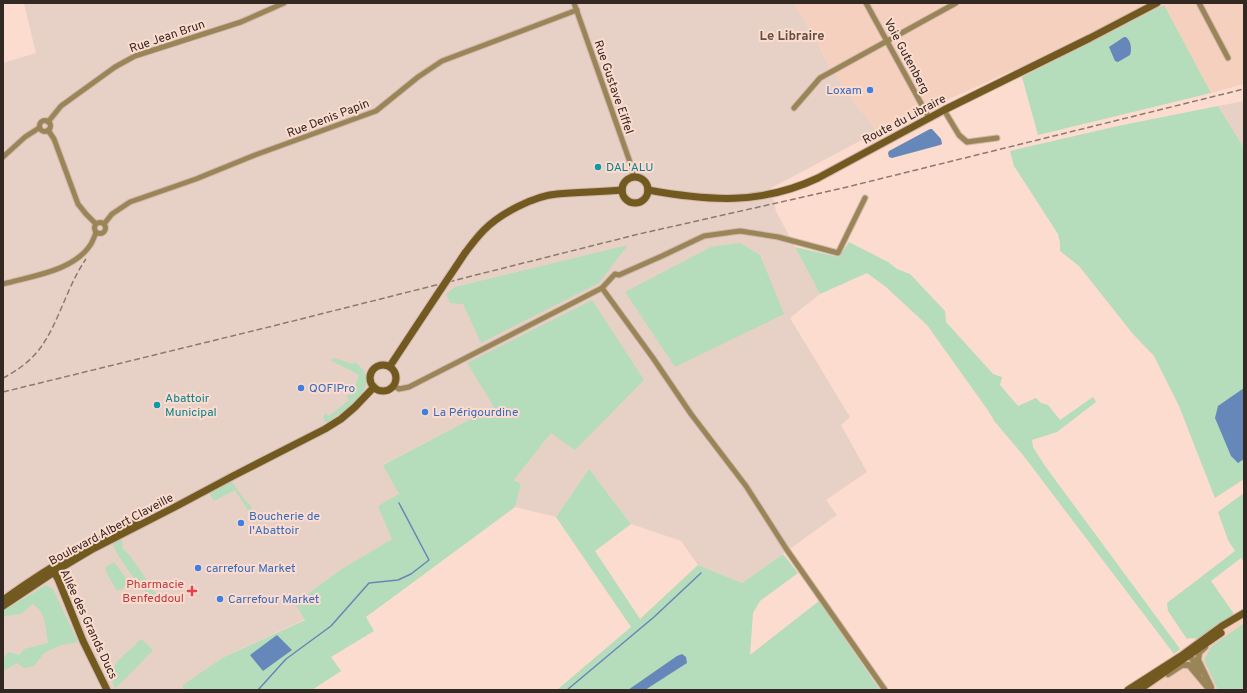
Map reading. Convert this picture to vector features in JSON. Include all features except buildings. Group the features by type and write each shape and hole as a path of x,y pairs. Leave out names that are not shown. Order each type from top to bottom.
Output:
{"main road":[{"name":"Route du Libraire","path":"648,190 706,198 727,199 748,198 799,186 818,178 944,110 1090,38 1156,3"},
{"path":"634,177 642,179 648,190 646,198 635,204 624,198 622,190 624,183 630,178 634,177"},
{"path":"390,366 465,253 485,229 503,215 538,198 556,194 622,190"},
{"path":"382,364 390,366 396,377 394,386 390,389 382,391 374,387 370,380 370,375 374,368 382,364"},
{"name":"Boulevard Albert Claveille","path":"3,600 22,586 325,429 356,407 374,387"},
{"name":"Boulevard Albert Claveille","path":"3,606 53,570"},
{"name":"Allée des Grands Ducs","path":"53,570 69,604 83,641 107,690"},
{"path":"1128,690 1216,636 1244,613"},
{"path":"1139,690 1222,626 1244,613"}],"street":[{"name":"Rue Jean Brun","path":"48,122 61,106 115,67 135,56 241,22 284,3"},
{"name":"Rue Gustave Eiffel","path":"574,3 634,177"},
{"name":"Voie Gutenberg","path":"866,3 929,118"},
{"path":"794,108 820,78 956,3"},
{"path":"1199,3 1228,58"},
{"name":"Rue Denis Papin","path":"104,224 112,214 130,202 196,179 255,155 376,111 418,76 442,61 577,10"},
{"path":"944,110 959,135 967,142 997,138"},
{"path":"3,157 25,137 39,128 39,124 41,122 45,120 48,122 50,127 48,130 54,139 78,204 96,224"},
{"path":"39,128 43,132 48,130"},
{"path":"394,386 399,388 409,387 602,288 615,274 619,275 704,236 740,231 778,237 838,253 865,198"},
{"path":"96,224 100,222 104,224 106,228 104,232 100,234 96,232"},
{"path":"3,284 55,270 70,264 80,257 91,244 96,232 94,228 96,224"},
{"path":"602,288 691,414 746,486 787,550 885,690"},
{"path":"1211,690 1198,660 1199,653 1216,636"},
{"path":"1188,653 1211,690"},
{"path":"1152,681 1163,677 1182,665 1189,665 1211,690"}],"shaded area":[{"path":"793,3 814,35 828,65 877,132 771,188 776,211 820,294 790,318 850,417 841,425 867,472 826,500 837,515 742,583 698,565 681,541 631,524 589,469 556,517 515,507 521,484 514,480 551,433 467,363 495,407 384,464 399,494 392,539 343,568 295,603 305,619 222,658 184,685 183,690 3,690 3,63 36,53 24,4"},
{"path":"793,3 1244,3 1244,84 1211,93 1164,5 1022,77 1013,70 877,132 828,65 814,35"},
{"path":"1244,101 1244,148 1218,106"},
{"path":"1244,616 1244,690 1139,690 1190,655"}],"green space":[{"path":"1164,5 1211,93 1038,135 1022,77"},
{"path":"1218,106 1244,148 1244,479 1215,498 1179,406 1154,356 1133,334 1079,266 1060,251 1058,234 1014,166 1010,151 1118,126"},
{"path":"849,242 888,262 897,269 910,274 945,311 946,322 993,374 1002,377 1000,385 1018,406 1036,398 1041,403 1048,405 1060,420 1093,397 1096,402 1057,432 1032,440 1033,447 1045,466 1180,649 1174,654 1023,455 995,422 927,325 886,287 867,273 820,294 795,247 839,257"},
{"path":"740,243 760,255 784,314 675,367 625,292 711,247"},
{"path":"628,245 599,283 481,343 463,304 450,303 446,294 455,287"},
{"path":"592,300 644,380 575,450 551,433 514,480 521,484 515,507 366,617 374,631 331,657 341,671 312,690 183,690 183,685 222,658 305,620 295,603 343,568 392,539 378,506 399,494 383,465 494,407 467,363"},
{"path":"334,358 353,364 355,362 362,368 366,376 366,384 364,391 354,403 328,422 325,422 323,417 326,413 329,416 349,400 346,395 352,395 359,375 330,360"},
{"path":"589,469 631,524 595,551 640,619 698,565 742,583 783,554 798,573 760,601 753,613 750,655 819,601 880,690 557,690 631,627 556,517"},
{"path":"232,482 244,499 252,507 249,512 235,490 214,501 210,494 211,491"},
{"path":"1244,493 1244,562 1241,558 1211,581 1234,614 1198,639 1187,639 1168,611 1167,603 1235,551 1228,540 1218,512"},
{"path":"122,540 123,549 131,557 161,601 157,604 132,575 116,551 112,543"},
{"path":"114,562 128,581 122,590 116,590 105,570 106,567"},
{"path":"46,585 53,589 78,642 61,645 44,653 34,666 24,668 17,663 3,671 3,659 8,652 20,655 24,649 48,643 41,611 33,604 21,614 5,616 3,618 3,611"},
{"path":"1244,623 1244,690 1218,690 1204,660 1211,647"},
{"path":"141,639 153,650 115,689 109,674 118,661"}],"water":[{"path":"1124,37 1128,39 1130,43 1131,53 1118,62 1115,61 1109,47"},
{"path":"932,129 941,139 942,144 892,158 889,157 889,151"},
{"path":"1244,388 1244,459 1238,463 1231,456 1215,418 1218,406"},
{"path":"277,635 292,650 263,671 250,655"},
{"path":"682,654 686,657 687,663 645,690 628,690 677,656"}],"waterway":[{"path":"258,690 286,659 331,626 369,583 398,580 411,574 429,560 399,503"},
{"path":"567,690 654,617 701,573"}],"railway":[{"path":"3,392 639,234 843,188 1244,89"},
{"path":"3,378 24,365 48,337 79,269 86,259"}],"place":[{"name":"Loxam","path":"870,90"},
{"name":"DAL'ALU","path":"598,167"},
{"name":"QOFIPro","path":"301,388"},
{"name":"Abattoir Municipal","path":"157,405"},
{"name":"La Périgourdine","path":"425,412"},
{"name":"Boucherie de l'Abattoir","path":"241,523"},
{"name":"carrefour Market","path":"198,568"},
{"name":"Pharmacie Benfeddoul","path":"192,591"},
{"name":"Carrefour Market","path":"220,599"}],"district":[{"name":"Le Libraire","path":"792,35"}]}
